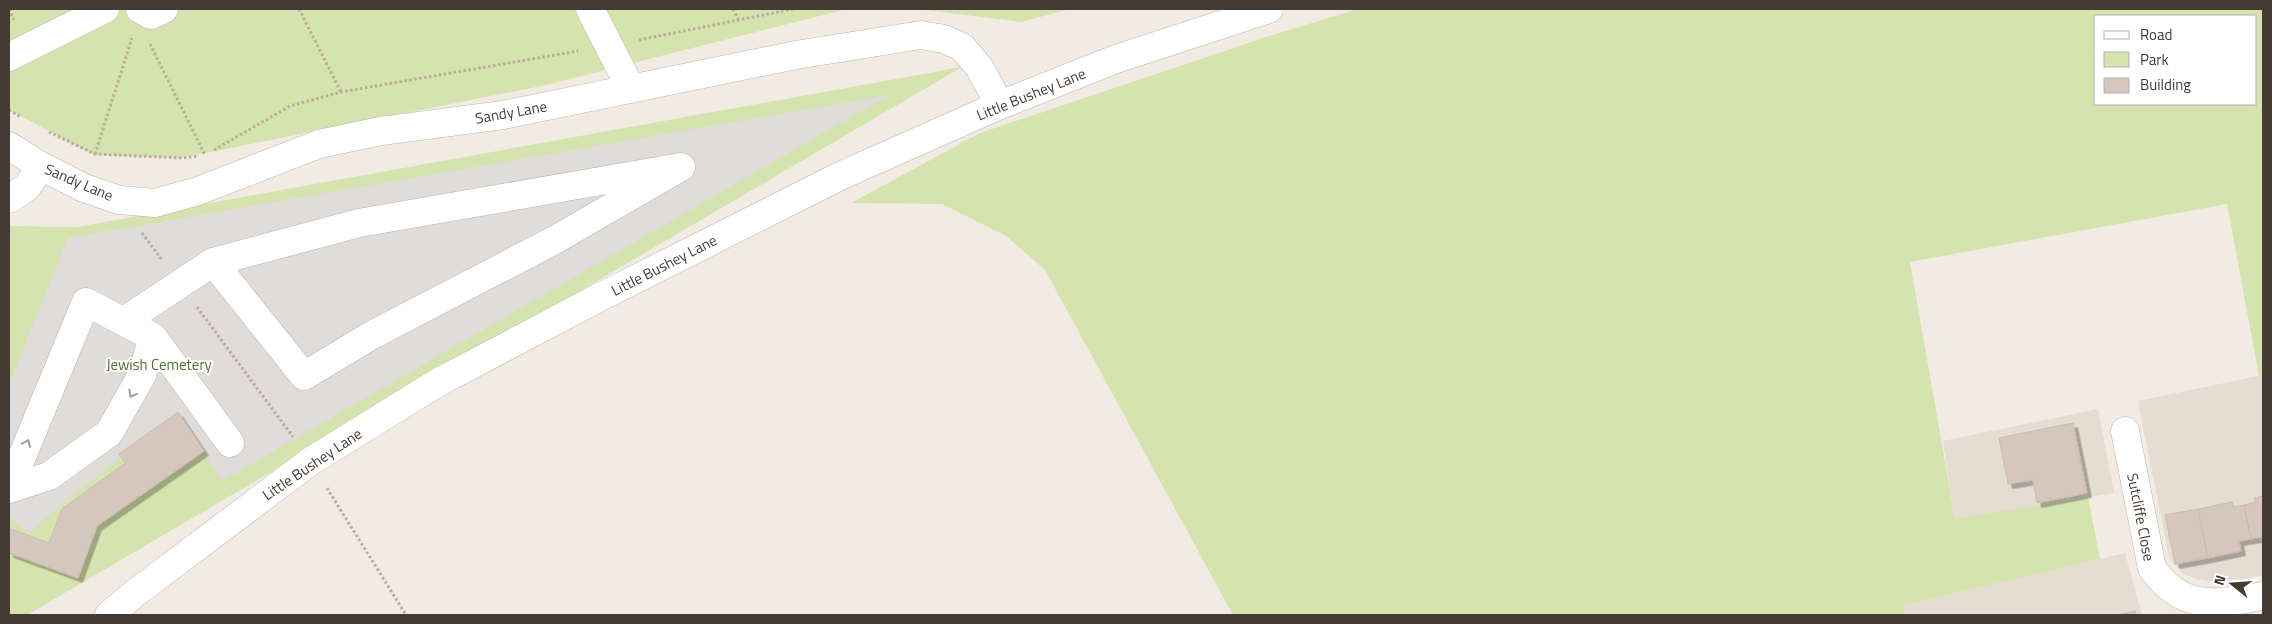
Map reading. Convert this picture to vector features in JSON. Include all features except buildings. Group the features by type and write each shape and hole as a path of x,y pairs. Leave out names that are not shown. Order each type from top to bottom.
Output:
{"street":[{"path":"9,57 106,9"},
{"path":"590,9 632,89"},
{"name":"Little Bushey Lane","path":"109,615 311,461 437,383 600,297 840,176 1000,105 1116,59 1269,9"},
{"name":"Sandy Lane","path":"9,146 41,166 84,188 119,200 155,203 198,191 319,144 381,132 503,115 796,55 921,35 944,39 962,48 979,67 1000,105"},
{"path":"9,199 27,187 41,166"},
{"path":"124,321 213,262 359,223 681,166 553,240 372,335 304,376 213,262"},
{"path":"9,489 86,302 153,337 230,443"},
{"path":"9,489 49,476 110,433 142,375 153,337"},
{"name":"Sutcliffe Close","path":"2125,431 2152,568 2160,580 2178,593 2203,603 2218,604 2263,596"}],"path":[{"path":"299,9 341,92"},
{"path":"733,9 738,19"},
{"path":"42,128 95,154 182,158 205,155 290,106 341,92 609,46 793,9"},
{"path":"149,10 146,36 205,155"},
{"path":"84,188 149,10"},
{"path":"9,110 26,119"},
{"path":"119,200 311,461 406,615"}],"shaded area":[{"name":"Jewish Cemetery","path":"889,95 222,481 178,412 52,512 30,533 9,518 9,384 68,238"},
{"path":"2263,375 2263,575 2223,583 2196,579 2184,574 2169,556 2138,401"},
{"path":"2098,409 2114,493 1955,520 1943,441"},
{"path":"2125,553 2142,615 1905,615 1903,605"}],"green space":[{"path":"9,9 847,9 542,86 180,158 94,155 9,110"},
{"path":"918,9 1070,9 1021,22"},
{"path":"1358,9 2263,9 2263,375 2259,376 2227,204 1910,262 1955,519 2088,497 2100,559 1903,605 1905,615 1233,615 1045,270 1006,236 942,204 851,203 980,133 1266,37"},
{"name":"Jewish Cemetery","path":"962,67 27,615 9,615 9,226 77,227"}]}
